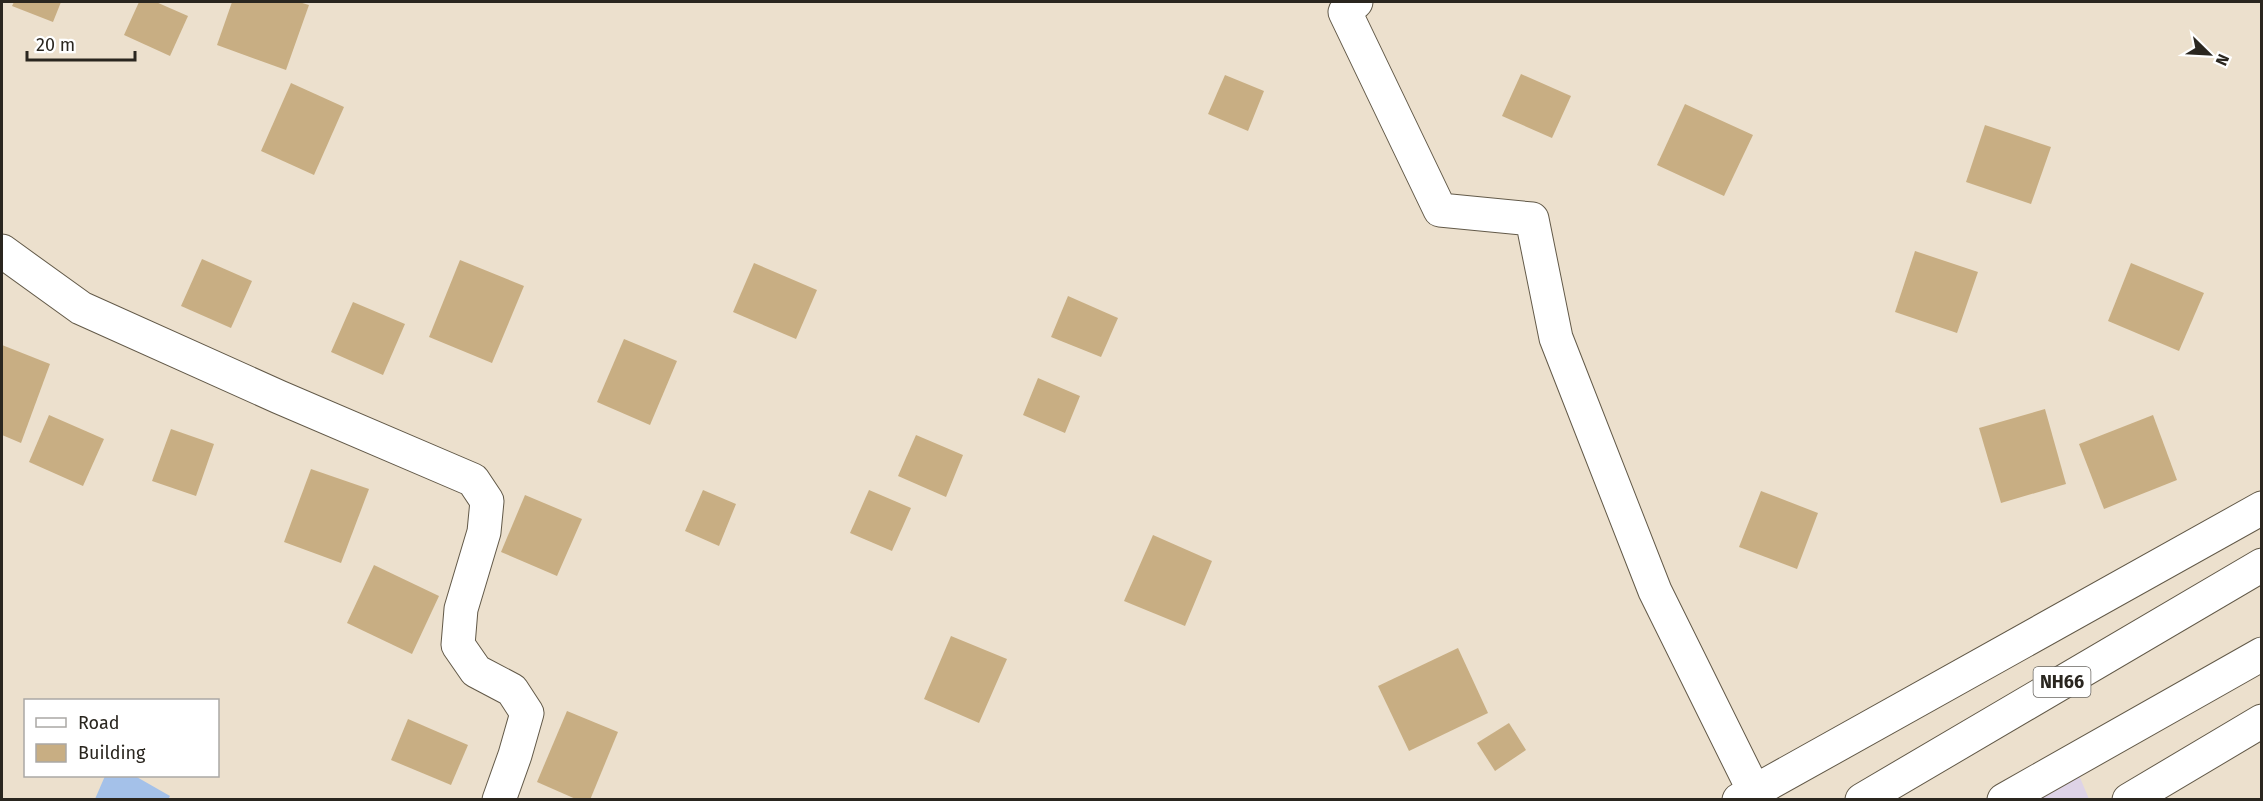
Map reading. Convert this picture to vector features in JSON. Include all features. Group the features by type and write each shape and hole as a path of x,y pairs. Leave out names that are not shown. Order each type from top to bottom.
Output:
{"main road":[{"path":"1356,2 1345,12 1440,210 1532,219 1556,338 1655,591 1747,795 2262,508"},
{"path":"2,251 81,308 279,397 473,480 487,501 484,532 460,609 458,645 476,671 512,690 527,713 500,800"},
{"name":"NH66","path":"1862,800 2262,565"},
{"path":"2004,800 2262,654"},
{"path":"2129,800 2262,721"}],"shaded area":[{"path":"2073,761 2089,799 2011,800"}],"water":[{"path":"105,777 137,777 170,796 168,800 95,799"}],"building":[{"path":"14,2 61,2 53,22 12,6"},
{"path":"139,2 156,2 188,16 170,56 124,35"},
{"path":"232,2 299,2 309,5 286,70 217,45"},
{"path":"1521,74 1571,96 1552,138 1502,116"},
{"path":"1225,75 1264,91 1248,131 1208,114"},
{"path":"291,83 344,107 314,175 261,151"},
{"path":"1685,104 1753,135 1724,196 1657,165"},
{"path":"1985,125 2051,147 2031,204 1966,182"},
{"path":"1915,251 1978,272 1957,333 1895,312"},
{"path":"202,259 252,281 231,328 181,306"},
{"path":"460,260 524,286 492,363 429,337"},
{"path":"754,263 817,290 796,339 733,312"},
{"path":"2131,263 2204,293 2179,351 2108,321"},
{"path":"1068,296 1118,318 1101,357 1051,337"},
{"path":"353,302 405,324 383,375 331,352"},
{"path":"624,339 677,361 650,425 597,402"},
{"path":"2,345 50,364 21,443 2,435"},
{"path":"1038,378 1080,396 1065,433 1023,415"},
{"path":"2045,409 2066,484 2001,503 1979,428"},
{"path":"49,415 104,439 83,486 29,462"},
{"path":"2153,415 2177,480 2104,509 2079,444"},
{"path":"171,429 214,444 196,496 152,481"},
{"path":"916,435 963,455 946,497 898,476"},
{"path":"311,469 369,489 341,563 284,542"},
{"path":"703,490 736,504 719,546 685,531"},
{"path":"869,490 911,508 892,551 850,533"},
{"path":"1761,491 1818,513 1797,569 1739,547"},
{"path":"525,495 582,519 557,576 501,552"},
{"path":"1153,535 1212,561 1185,626 1124,601"},
{"path":"374,565 439,596 412,654 347,623"},
{"path":"951,636 1007,659 979,723 924,699"},
{"path":"1458,648 1488,713 1409,751 1378,686"},
{"path":"567,711 618,732 590,800 578,800 537,782"},
{"path":"408,719 468,745 451,785 391,760"},
{"path":"1509,723 1526,750 1495,771 1477,743"}]}
